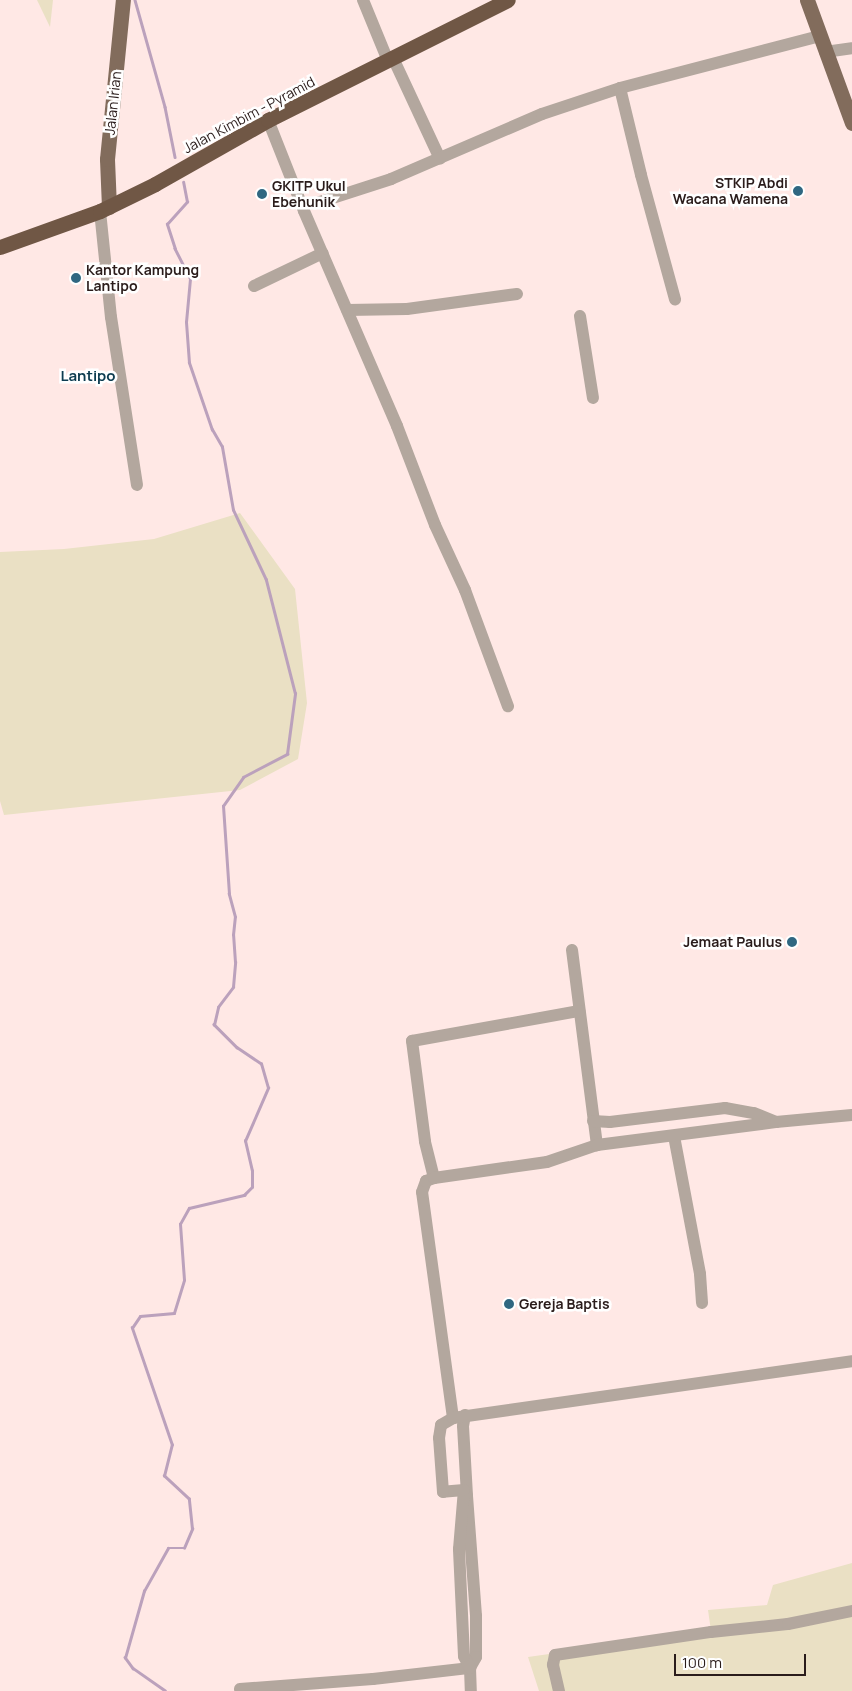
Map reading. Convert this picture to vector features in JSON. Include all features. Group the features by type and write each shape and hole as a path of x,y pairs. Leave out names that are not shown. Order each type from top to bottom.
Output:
{"highway":[{"name":"Jalan Kimbim - Pyramid","path":"0,246 104,209 155,184 268,120 508,0"}],"main road":[{"name":"Jalan Irian","path":"104,209 107,159 123,0"},
{"path":"807,0 851,118"}],"street":[{"path":"363,0 390,60 440,159"},
{"path":"320,202 391,179 542,114 620,88 820,36"},
{"path":"825,52 852,48"},
{"path":"620,88 641,175 675,299"},
{"path":"268,120 323,254 398,426 435,525 465,590 508,706"},
{"path":"104,209 112,318 136,485"},
{"path":"254,286 323,254"},
{"path":"347,310 407,309 517,294"},
{"path":"580,316 593,398"},
{"path":"572,950 578,1011 597,1145"},
{"path":"434,1178 425,1141 412,1041 578,1011"},
{"path":"593,1121 610,1122 725,1108 754,1113 776,1122"},
{"path":"470,1668 476,1657 476,1616 463,1426 459,1416 422,1192 424,1184 434,1178 547,1162 597,1145 776,1122 852,1115"},
{"path":"674,1136 700,1274 702,1303"},
{"path":"472,1691 470,1668 464,1656 459,1549 464,1490 443,1492 441,1425 459,1416 852,1361"},
{"path":"559,1691 553,1665 556,1655 711,1632 788,1624 852,1611"},
{"path":"240,1689 373,1679 470,1668"}],"shaded area":[{"path":"37,0 53,0 50,27"},
{"path":"240,513 295,589 307,703 298,759 240,790 4,815 0,801 0,552 64,549 154,539"},
{"path":"852,1563 852,1691 539,1691 528,1657 711,1631 708,1610 767,1605 773,1585"}],"waterway":[{"path":"135,0 165,107 175,157"},
{"path":"165,1691 133,1669 125,1658 144,1591 168,1548 184,1548 192,1529 189,1499 164,1476 172,1445 132,1328 140,1316 174,1313 184,1280 180,1224 189,1208 244,1195 252,1187 252,1171 245,1141 268,1088 261,1064 237,1048 214,1025 218,1007 233,987 235,962 233,935 235,917 229,894 223,806 243,777 287,754 295,694 266,580 233,510 222,447 212,430 189,363 186,322 190,279 175,249 167,224 187,202 183,182"}],"place":[{"name":"STKIP Abdi Wacana Wamena","path":"798,191"},
{"name":"GKITP Ukul Ebehunik","path":"262,194"},
{"name":"Kantor Kampung Lantipo","path":"76,278"},
{"name":"Jemaat Paulus","path":"792,942"},
{"name":"Gereja Baptis","path":"509,1304"}],"district":[{"name":"Lantipo","path":"88,376"}]}
